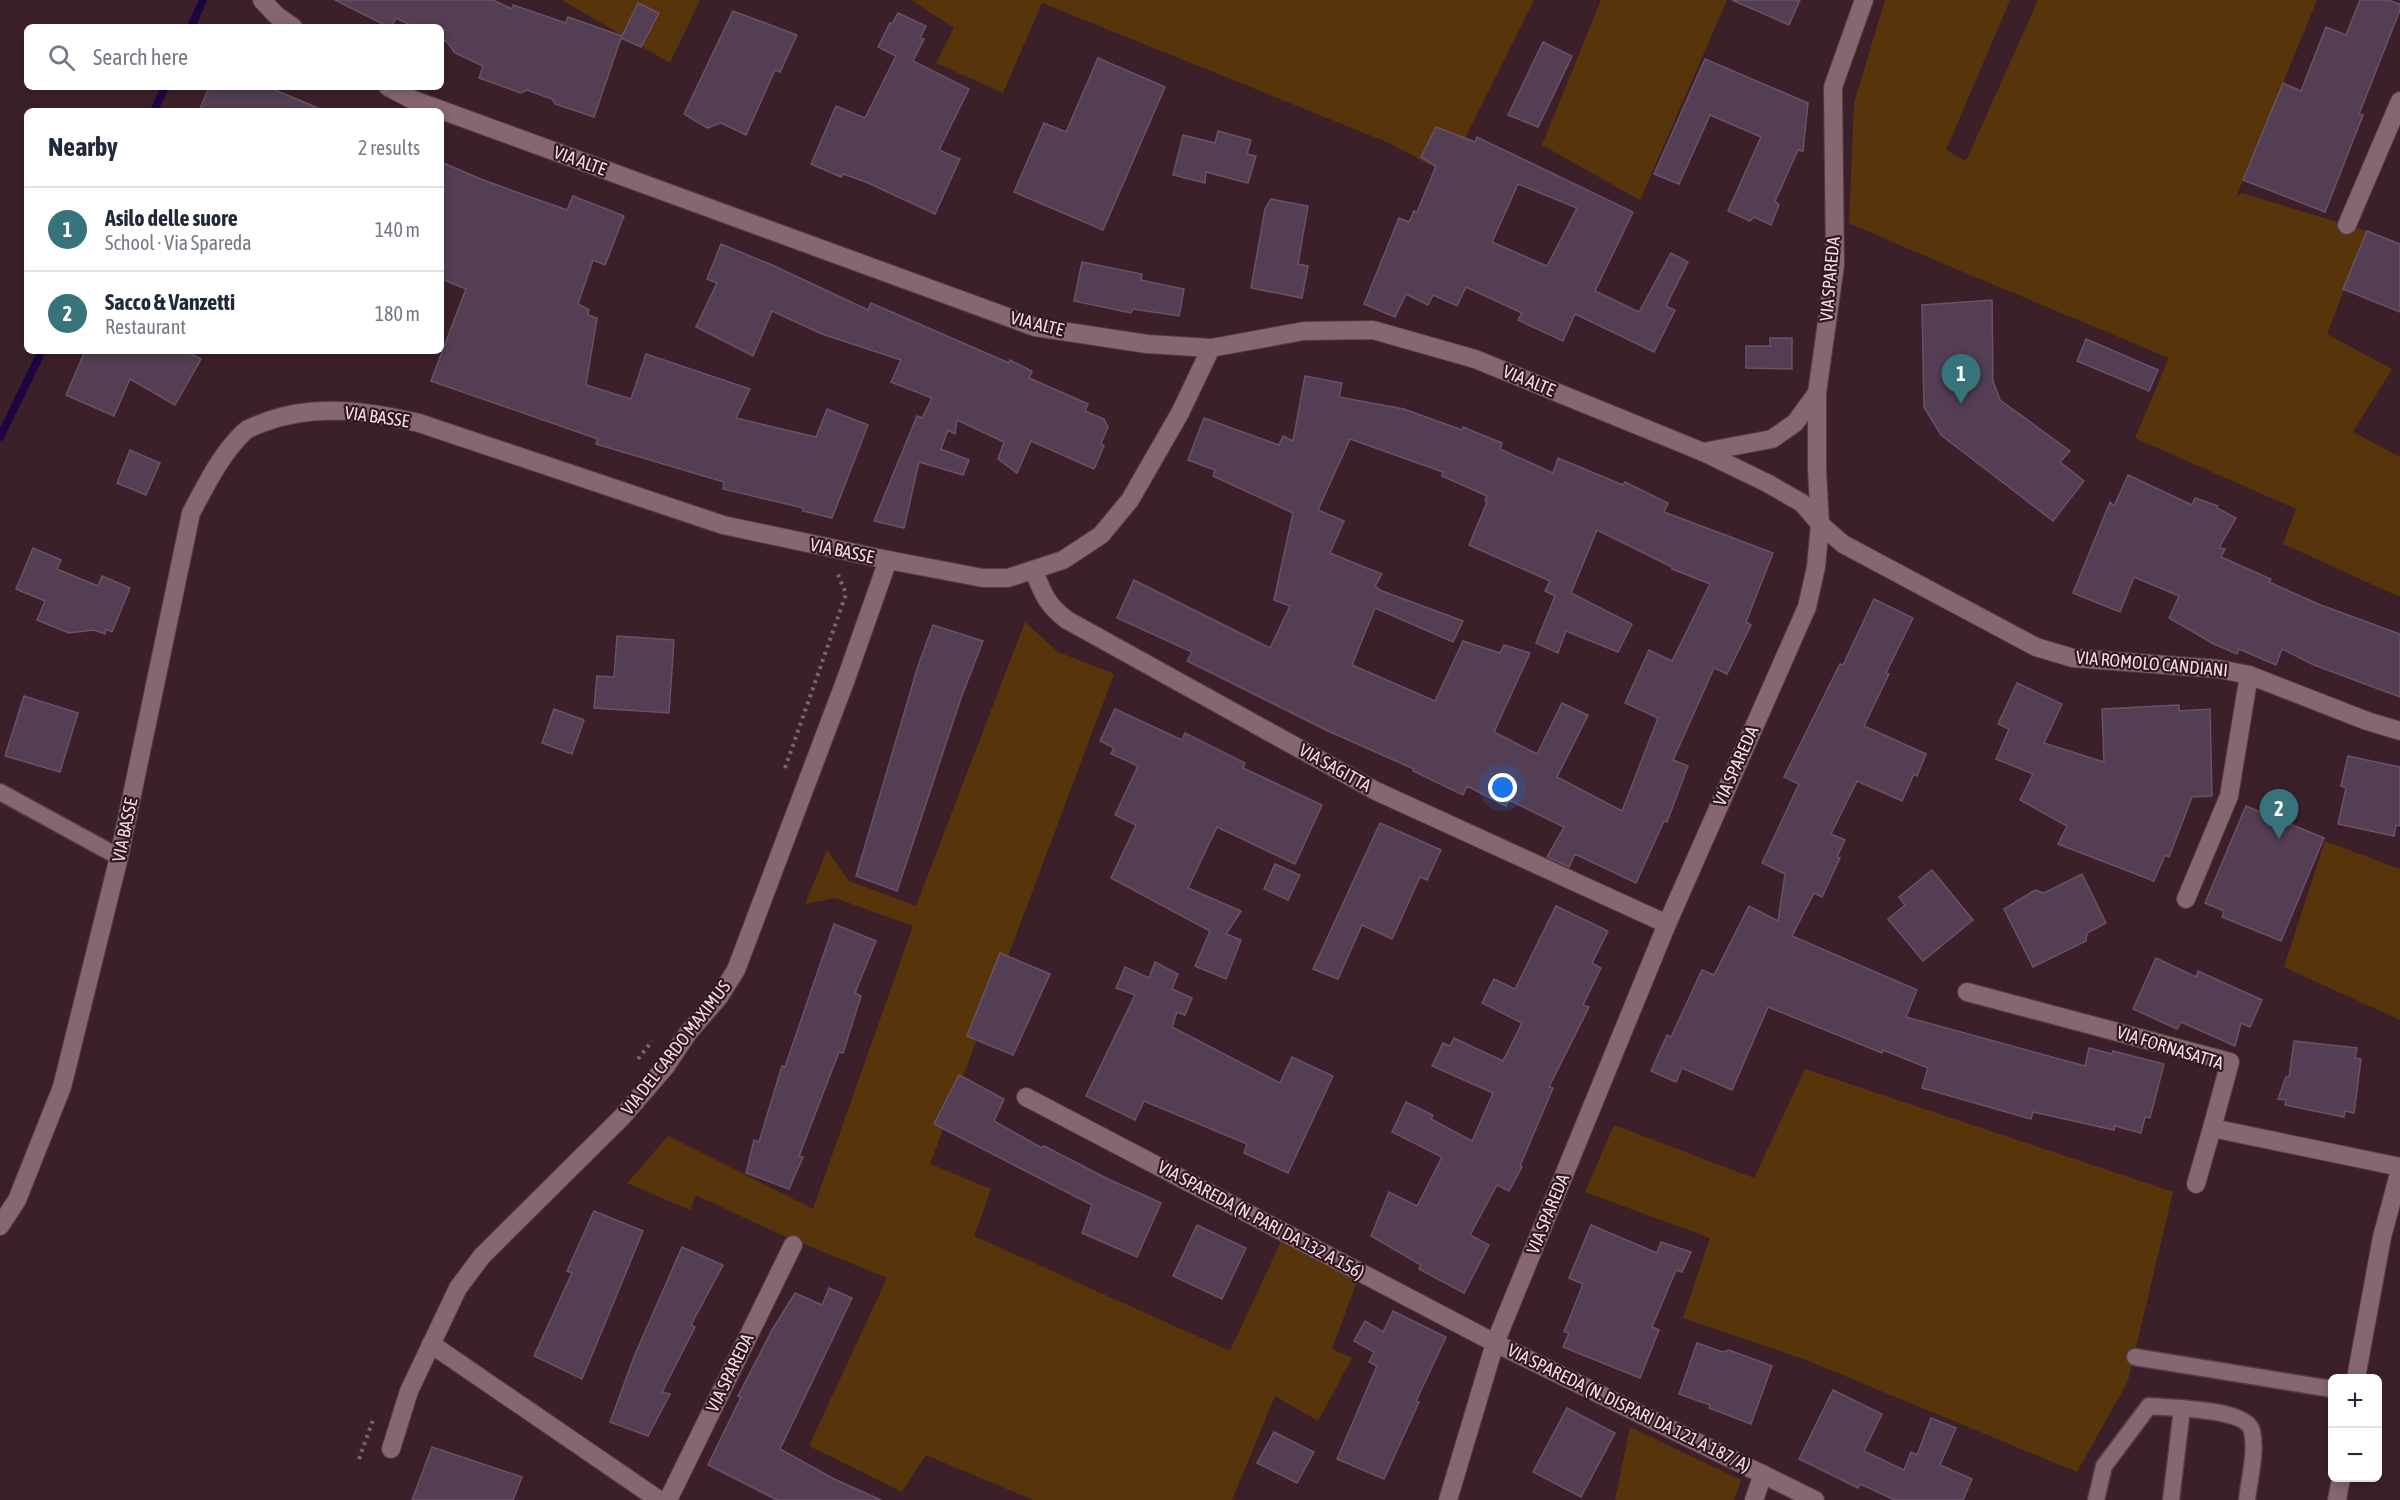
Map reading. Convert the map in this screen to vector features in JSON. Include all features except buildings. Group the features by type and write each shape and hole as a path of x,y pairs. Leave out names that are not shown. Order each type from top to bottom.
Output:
{"street":[{"path":"262,0 276,15 289,24"},
{"name":"VIA SPAREDA","path":"1448,1500 1495,1343 1667,924 1807,607 1816,567 1820,524 1817,393 1835,265 1833,87 1864,0"},
{"name":"VIA ALTE","path":"394,90 433,108"},
{"path":"2348,225 2400,101"},
{"name":"VIA ALTE","path":"444,112 1035,327 1147,344 1211,348 1304,331 1373,330 1474,359 1703,452 1802,503 1820,524"},
{"name":"VIA BASSE","path":"0,1226 17,1200 62,1087 119,857 191,513 214,470 245,430 282,416 320,410 380,414 419,423 723,525 983,578 1008,578 1063,560 1101,535 1130,500 1180,413 1211,348"},
{"path":"1703,452 1772,439 1794,423 1817,393"},
{"name":"VIA ROMOLO CANDIANI","path":"1820,524 1843,544 2036,647 2073,658 2219,669 2249,675 2367,721 2400,731"},
{"name":"VIA DEL CARDO MAXIMUS","path":"391,1449 409,1391 458,1288 482,1256 622,1118 666,1066 688,1033 719,997 736,970 846,679 888,560"},
{"name":"VIA SAGITTA","path":"1034,571 1045,600 1053,610 1067,620 1376,790 1667,924"},
{"path":"2186,899 2229,796 2249,675"},
{"name":"VIA FORNASATTA","path":"1966,992 2230,1062 2212,1128"},
{"name":"VIA SPAREDA (N. PARI DA 132 A 156)","path":"1026,1097 1495,1343"},
{"path":"2196,1185 2212,1128 2400,1168 2382,1238 2357,1374"},
{"path":"2382,1238 2400,1241"},
{"name":"VIA SPAREDA","path":"668,1500 793,1245"},
{"name":"VIA SPAREDA (N. DISPARI DA 121 A 187/A)","path":"1495,1343 1815,1500"},
{"path":"431,1344 659,1500"},
{"name":"VIA SPAREDA (N. DISPARI DA 121 A 187/A)","path":"1754,1500 1763,1474"},
{"path":"2337,1500 2340,1482"}],"lane":[{"path":"0,792 119,857"},
{"path":"2135,1357 2328,1388"},
{"path":"2096,1500 2104,1466 2149,1406 2221,1413 2245,1420 2252,1428 2254,1442 2247,1500"},
{"path":"2171,1500 2182,1409"}],"path":[{"path":"782,774 846,594 828,548"},
{"path":"634,1064 655,1037"},
{"path":"359,1459 377,1407"}],"shaded area":[{"path":"562,0 700,0 670,63"},
{"path":"911,0 1534,0 1447,174 1389,143 1042,3 1003,93 936,63 954,28"},
{"path":"1601,0 1727,0 1640,200 1542,145"},
{"path":"1885,0 2010,0 1946,150 1966,161 2038,0 2317,0 2236,197 2242,193 2367,231 2327,334 2392,369 2353,432 2400,457 2400,597 2283,544 2296,509 2135,438 2169,358 1849,223 1854,103"},
{"path":"1025,622 1058,652 1114,674 930,1164 991,1189 974,1236 1230,1351 1285,1233 1357,1281 1332,1349 1352,1358 1318,1421 1275,1396 1232,1500 1033,1500 926,1455 902,1492 809,1446 887,1278 777,1233 696,1195 690,1210 627,1183 668,1136 813,1209 913,926 835,898 805,904 827,850 849,881 916,906"},
{"path":"2325,841 2400,869 2400,1020 2284,967"},
{"path":"1805,1069 2173,1192 2128,1381 2077,1472 1806,1360 1683,1318 1710,1238 1585,1192 1614,1125 1754,1178"},
{"path":"1630,1427 1741,1480 1734,1500 1615,1500"}],"waterway":[{"path":"192,24 203,0"},
{"path":"155,108 164,90"},
{"path":"0,437 41,354"}],"place":[{"name":"Asilo delle suore","path":"1961,404"},
{"name":"Sacco & Vanzetti","path":"2279,839"}]}
